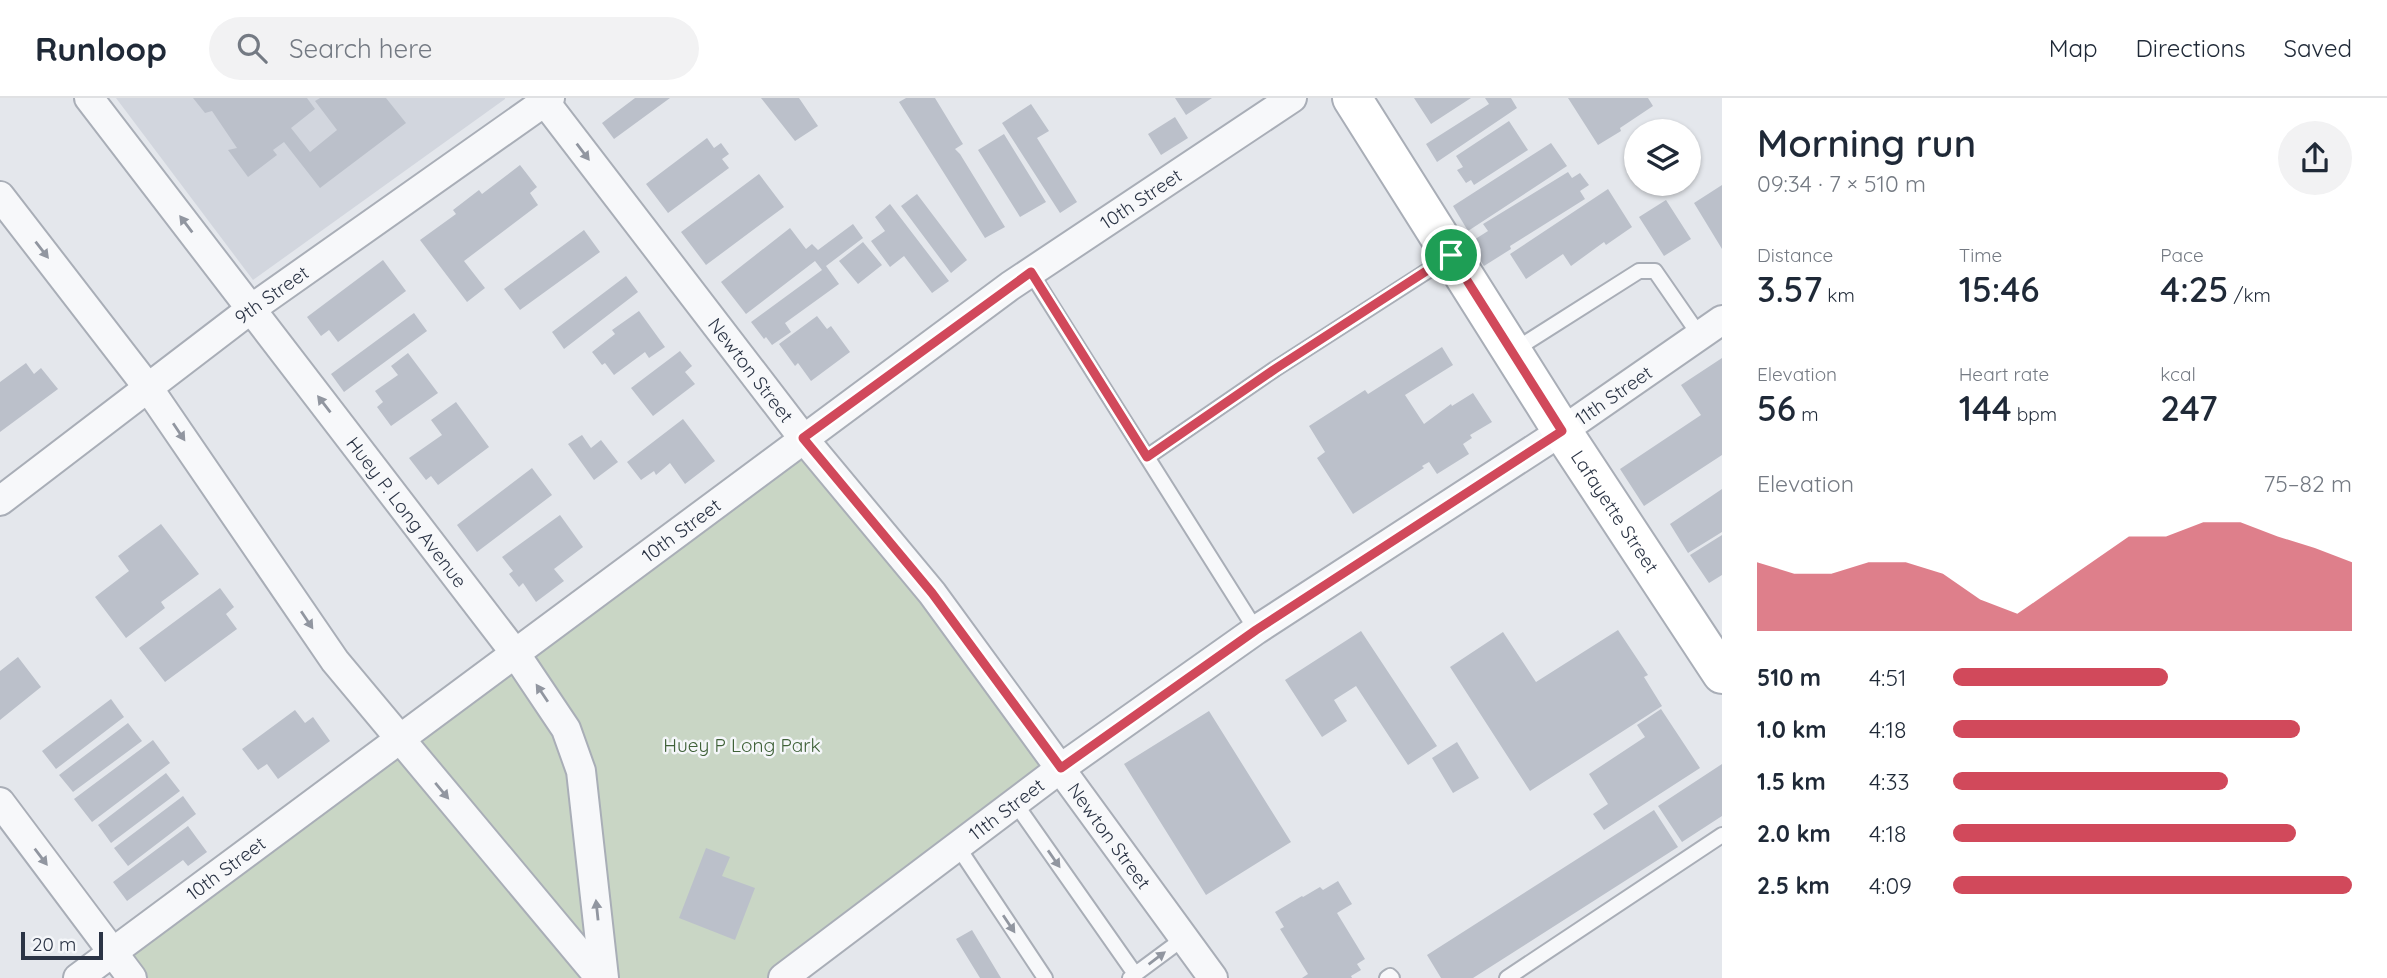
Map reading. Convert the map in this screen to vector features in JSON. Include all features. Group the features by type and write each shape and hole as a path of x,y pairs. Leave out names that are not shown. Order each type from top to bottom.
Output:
{"main road":[{"name":"Lafayette Street","path":"1352,98 1511,352 1722,674"}],"street":[{"name":"Huey P. Long Avenue","path":"89,98 515,653 566,729 581,771 602,978"},
{"name":"10th Street","path":"78,978 803,438 1031,272 1292,98"},
{"name":"9th Street","path":"0,501 251,309 546,99"},
{"name":"Newton Street","path":"546,99 803,438 932,593 1213,978"},
{"name":"Huey P. Long Avenue","path":"0,196 149,388 335,661 602,978"},
{"name":"11th Street","path":"783,978 1061,768 1256,630 1562,431 1711,328"},
{"path":"0,802 132,978"}],"lane":[{"path":"1147,457 1275,369 1451,255"},
{"path":"1511,352 1639,271 1655,271 1711,328"},
{"path":"1031,272 1256,630"},
{"path":"1015,803 1133,976 1184,938"},
{"path":"1507,978 1722,835"},
{"path":"958,847 1045,978"},
{"path":"1387,978 1392,978"}],"shaded area":[{"path":"116,98 505,98 505,99 253,280"}],"green space":[{"name":"Huey P Long Park","path":"803,438 1061,768 783,978 132,978 113,951"}],"building":[{"path":"193,98 307,98 315,109 291,128 310,152 337,130 315,101 320,98 386,98 406,123 320,188 284,142 273,150 277,155 248,177 228,150 237,148 212,111 205,113"},
{"path":"635,98 670,98 614,139 602,123"},
{"path":"761,98 799,98 818,126 795,141"},
{"path":"906,98 935,98 963,144 955,149 1005,227 985,238 899,102"},
{"path":"1175,98 1212,98 1186,115"},
{"path":"1414,98 1471,98 1431,124"},
{"path":"1485,98 1511,98 1517,108 1437,162 1426,144 1489,104"},
{"path":"1568,98 1648,98 1653,106 1634,119 1624,119 1621,131 1598,145"},
{"path":"1031,104 1049,131 1037,138 1077,202 1060,213 1002,123"},
{"path":"1175,117 1188,138 1161,155 1148,134"},
{"path":"1509,121 1528,150 1474,185 1471,180 1466,183 1457,170 1463,167 1456,156"},
{"path":"1004,134 1046,202 1020,217 978,150"},
{"path":"707,138 714,148 721,143 729,154 722,159 729,168 668,213 646,184"},
{"path":"1551,143 1567,166 1468,231 1453,206"},
{"path":"520,165 537,187 530,193 538,205 464,261 485,288 467,302 420,240 456,214 453,210 479,190 482,194"},
{"path":"1568,172 1572,178 1580,173 1589,185 1580,191 1585,199 1510,246 1511,249 1484,266 1469,243 1488,231 1483,224"},
{"path":"759,174 784,207 706,265 681,232"},
{"path":"1722,185 1722,249 1694,203"},
{"path":"1608,189 1632,227 1606,245 1604,242 1571,266 1563,254 1526,279 1510,254"},
{"path":"917,194 967,260 951,273 901,206"},
{"path":"1666,200 1691,239 1664,256 1639,217"},
{"path":"890,204 949,281 932,293 904,256 890,267 871,241 885,231 875,217"},
{"path":"853,224 863,238 826,266 839,284 785,323 791,332 772,345 751,322 822,270 815,261 746,314 721,282 790,228 806,249 812,244 818,250"},
{"path":"584,230 600,252 520,310 504,289"},
{"path":"863,242 882,265 858,284 839,261"},
{"path":"383,260 406,291 338,342 329,330 321,336 307,317"},
{"path":"626,276 638,292 564,349 552,332"},
{"path":"639,311 665,347 649,358 645,352 614,375 592,352 615,334 612,330"},
{"path":"414,313 427,331 344,392 331,374"},
{"path":"817,316 827,329 831,326 850,352 811,381 798,363 795,366 779,344"},
{"path":"1442,347 1453,365 1405,395 1424,424 1451,404 1452,406 1473,393 1492,422 1470,435 1472,438 1463,444 1469,454 1437,474 1429,462 1422,466 1424,468 1353,514 1317,458 1325,452 1309,426 1365,390 1368,394"},
{"path":"680,351 692,366 685,372 695,384 653,416 631,388"},
{"path":"408,353 438,393 391,426 377,407 383,402 375,391 398,375 391,366"},
{"path":"1722,358 1722,455 1644,506 1620,469 1701,415 1681,385"},
{"path":"26,363 34,374 41,368 58,389 0,432 0,382"},
{"path":"456,402 489,447 438,485 431,476 426,480 409,458 442,435 431,420"},
{"path":"683,419 715,461 685,484 670,463 656,475 654,471 641,480 627,462"},
{"path":"582,435 591,448 601,440 618,462 594,480 568,444"},
{"path":"532,468 552,495 477,552 457,525"},
{"path":"1722,489 1722,532 1688,553 1670,524"},
{"path":"560,515 583,547 554,569 564,581 536,602 523,583 519,587 509,574 513,571 502,557"},
{"path":"161,524 199,574 161,602 165,608 126,638 95,597 129,571 118,556"},
{"path":"1722,535 1722,575 1709,583 1690,555"},
{"path":"220,588 234,607 226,614 237,629 165,682 139,648"},
{"path":"1618,630 1648,675 1644,677 1662,706 1530,791 1450,667 1503,632 1536,682"},
{"path":"1361,631 1437,746 1408,765 1356,686 1334,700 1347,721 1322,737 1285,680"},
{"path":"18,657 41,687 0,720 0,671"},
{"path":"111,699 124,717 56,769 42,751"},
{"path":"1661,709 1700,768 1604,830 1593,814 1608,804 1589,774 1645,737 1637,725"},
{"path":"295,710 305,723 313,717 330,741 278,779 267,764 258,770 242,749"},
{"path":"1209,711 1291,842 1206,895 1124,764"},
{"path":"128,723 142,741 73,792 59,775"},
{"path":"153,740 170,763 92,822 74,799"},
{"path":"1457,742 1479,778 1453,793 1432,758"},
{"path":"1722,764 1722,816 1682,842 1658,806"},
{"path":"166,773 180,791 111,843 98,825"},
{"path":"183,796 196,814 128,866 114,848"},
{"path":"1654,810 1678,847 1473,978 1441,978 1427,955"},
{"path":"188,826 207,852 188,866 183,860 127,901 113,882"},
{"path":"706,848 730,857 722,876 755,888 735,940 679,918"},
{"path":"1338,881 1352,904 1337,913 1365,959 1357,964 1361,970 1351,976 1352,978 1302,978 1308,974 1280,929 1284,927 1275,912 1320,887 1323,890"},
{"path":"972,930 1001,978 980,978 956,939"}],"route":[{"path":"1451,255 1562,431 1256,630 1061,768 932,593 803,438 1031,272 1147,457 1275,369 1451,255"}]}
